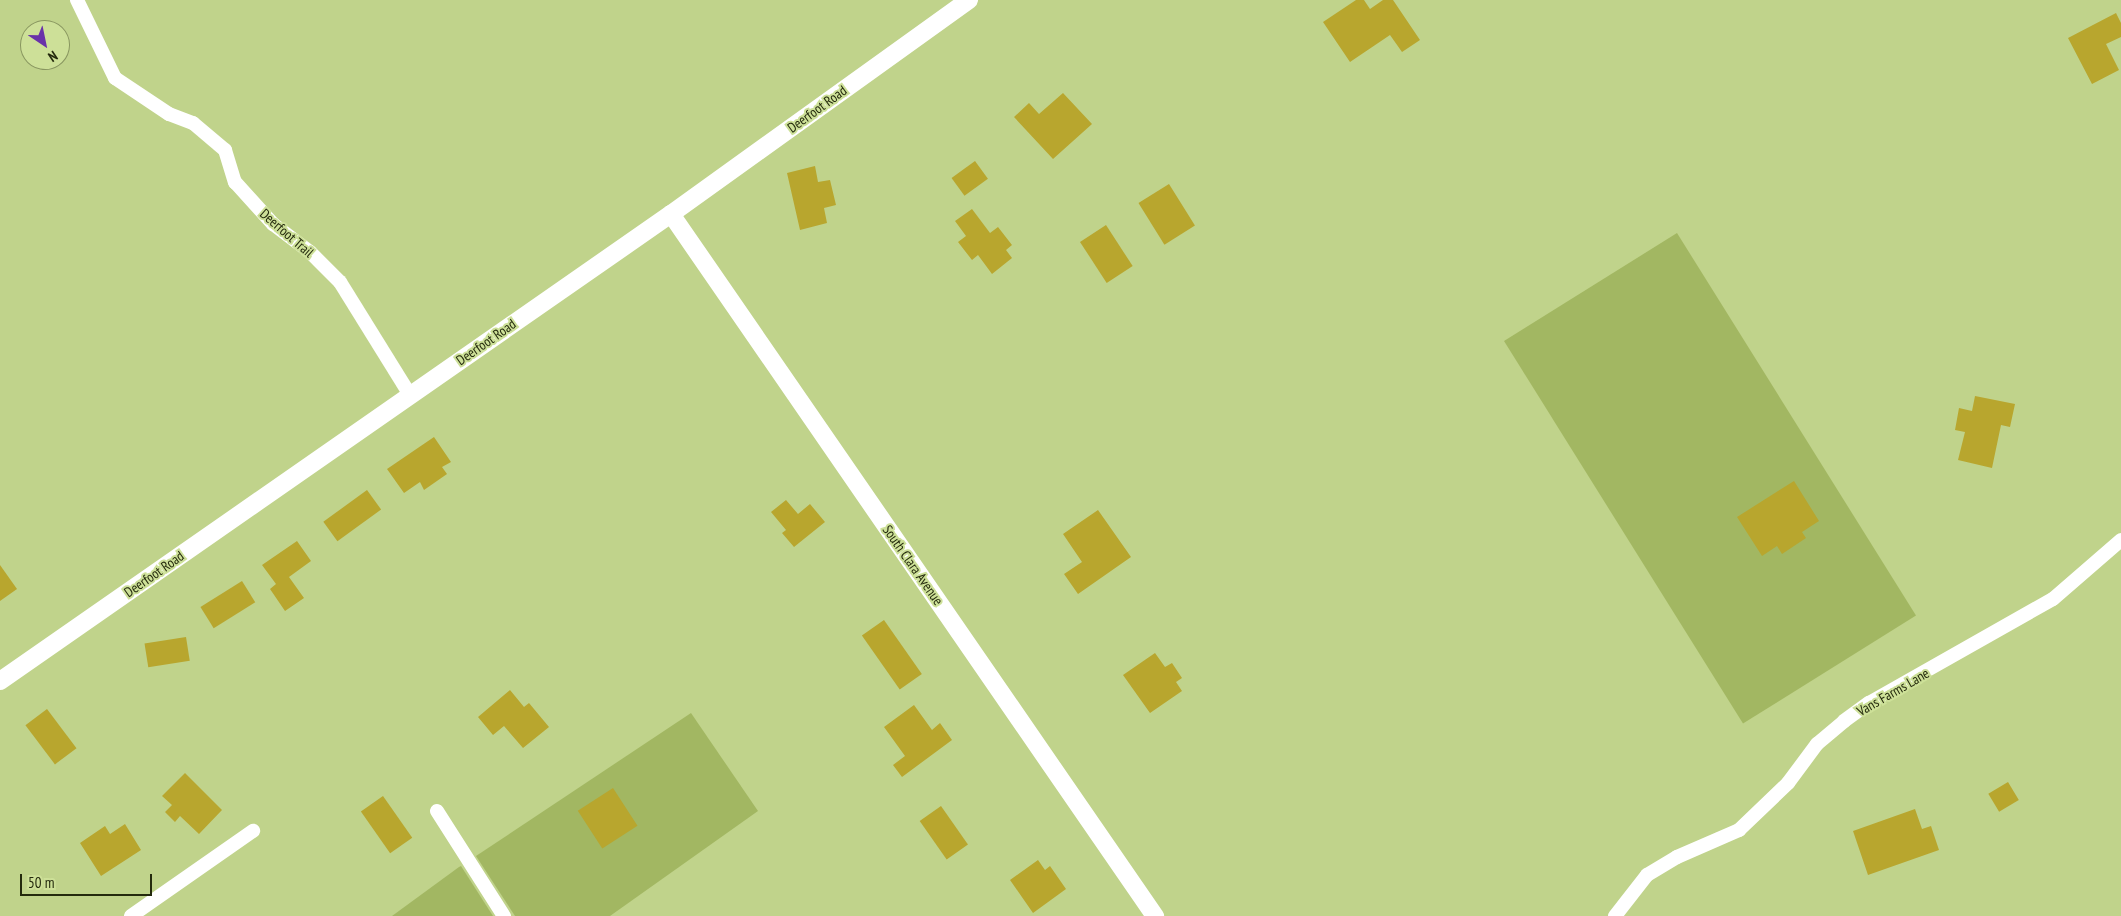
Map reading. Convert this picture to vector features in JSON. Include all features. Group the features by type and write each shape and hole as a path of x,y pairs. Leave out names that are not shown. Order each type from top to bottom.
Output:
{"street":[{"name":"Deerfoot Trail","path":"77,0 115,78 169,114 193,123 225,150 235,182 273,224 310,252 340,282 410,396"},
{"name":"Deerfoot Road","path":"0,680 671,214 969,0"},
{"name":"South Clara Avenue","path":"671,214 1155,916"},
{"name":"Vans Farms Lane","path":"1615,916 1647,875 1677,857 1739,830 1788,783 1818,744 1868,703 2053,599 2121,540"},
{"path":"437,812 504,916"},
{"path":"131,916 253,831"}],"green space":[{"path":"1677,233 1916,615 1743,724 1504,341"},
{"path":"691,713 758,811 610,916 515,916 476,856"},
{"path":"461,866 493,916 392,916 459,867"}],"building":[{"path":"1356,0 1364,0 1370,9 1383,0 1393,0 1420,40 1402,52 1390,35 1350,62 1323,22"},
{"path":"2116,13 2121,23 2121,37 2106,44 2119,70 2092,84 2068,38"},
{"path":"1063,93 1092,124 1053,159 1014,117 1029,103 1039,114"},
{"path":"975,161 988,179 964,196 952,178"},
{"path":"815,166 818,182 830,180 836,205 824,208 827,223 800,230 787,173"},
{"path":"1169,184 1195,226 1164,245 1138,203"},
{"path":"972,209 990,233 998,227 1012,245 1006,250 1012,258 992,274 978,255 972,260 958,242 966,236 955,221"},
{"path":"1106,225 1133,266 1107,283 1080,242"},
{"path":"1975,396 2015,404 2010,427 2001,425 1992,468 1958,460 1965,432 1955,430 1959,408 1972,411"},
{"path":"434,437 451,462 442,467 447,474 424,490 420,482 404,493 387,469"},
{"path":"1794,481 1819,521 1802,532 1806,538 1782,554 1777,546 1762,556 1737,517"},
{"path":"367,490 381,509 337,541 323,522"},
{"path":"786,500 798,514 810,504 825,522 794,547 782,533 786,530 771,512"},
{"path":"1098,510 1131,557 1078,594 1064,574 1082,562 1063,534"},
{"path":"297,541 311,561 289,577 304,598 285,611 270,589 276,584 262,565"},
{"path":"0,565 17,589 0,601"},
{"path":"242,581 255,602 214,628 200,607"},
{"path":"884,620 922,674 900,690 862,635"},
{"path":"186,637 190,661 148,667 145,644"},
{"path":"1155,653 1165,667 1172,663 1182,678 1176,682 1182,691 1150,713 1123,675"},
{"path":"510,690 524,707 529,703 549,727 523,748 504,726 493,735 478,717"},
{"path":"914,705 932,730 940,723 952,740 902,777 893,765 905,756 884,727"},
{"path":"47,709 76,748 55,764 25,725"},
{"path":"185,773 222,810 199,834 180,816 175,822 165,812 172,805 162,796"},
{"path":"2008,782 2019,800 1999,812 1988,794"},
{"path":"613,788 638,826 602,849 578,811"},
{"path":"383,796 412,838 390,853 361,811"},
{"path":"941,806 968,845 947,859 920,821"},
{"path":"1915,809 1922,829 1931,826 1939,850 1868,875 1853,831"},
{"path":"125,824 141,850 101,876 80,843 105,826 110,834"},
{"path":"1038,860 1045,870 1050,866 1066,889 1033,913 1010,880"}]}
